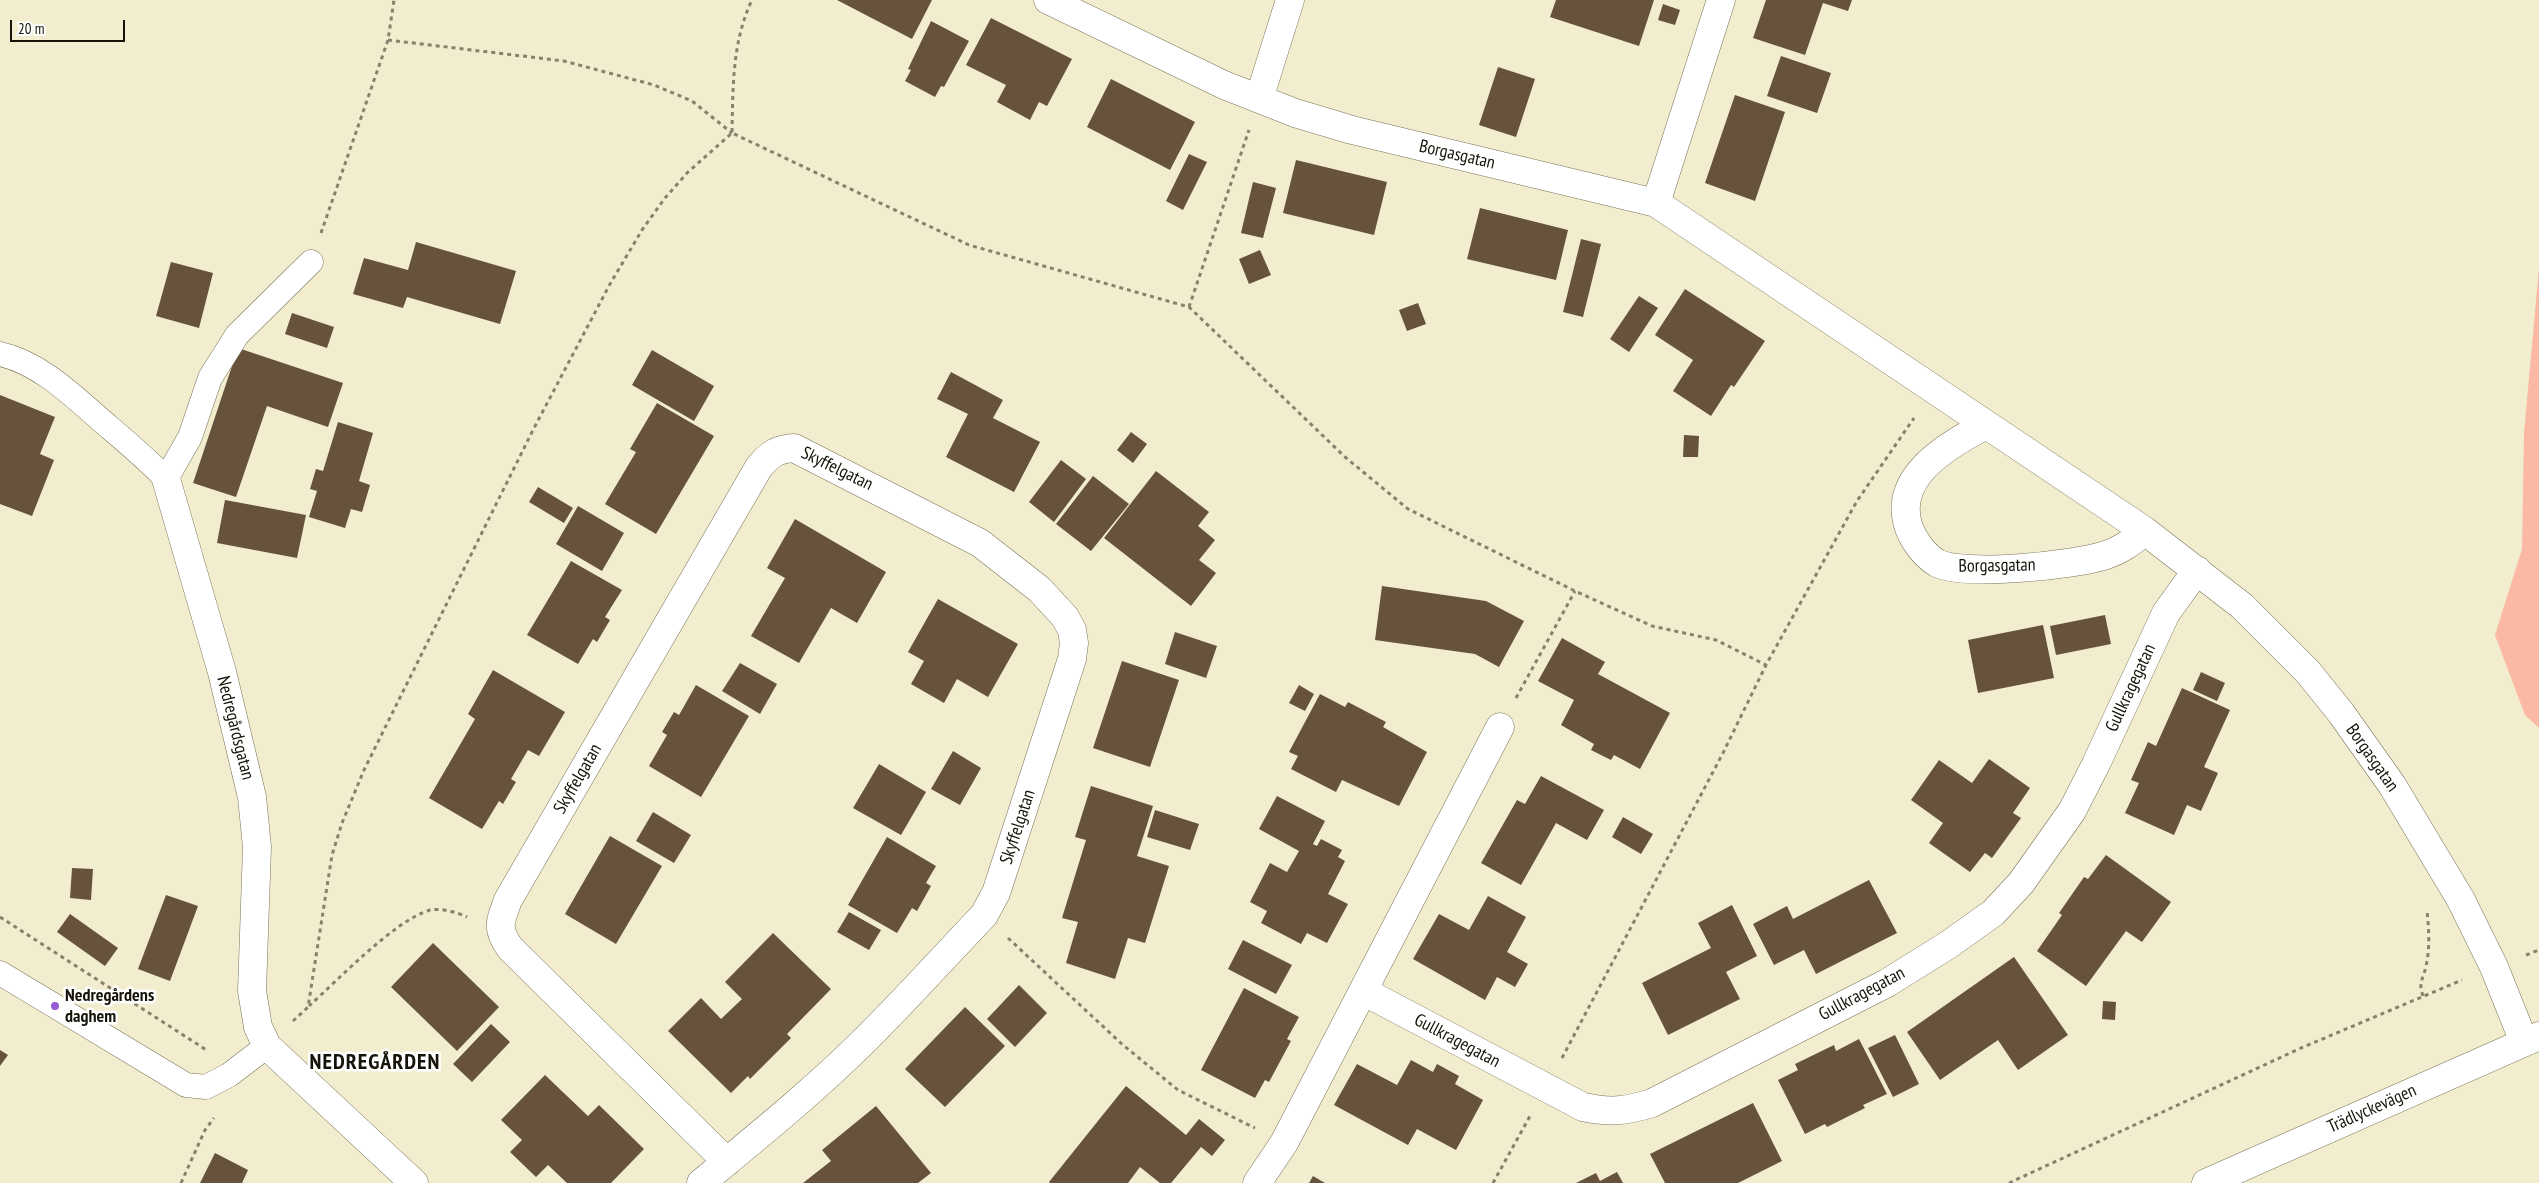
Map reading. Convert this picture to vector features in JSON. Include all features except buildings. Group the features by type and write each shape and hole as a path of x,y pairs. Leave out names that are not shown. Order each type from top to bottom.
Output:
{"street":[{"name":"Borgasgatan","path":"1048,0 1138,45 1294,113 1352,130 1656,203 1986,426 2146,531 2242,606 2308,672 2341,713 2402,802 2461,900 2532,1039"},
{"path":"1259,99 1290,0"},
{"path":"1656,203 1721,0"},
{"name":"Borgasgatan","path":"1986,426 1952,444 1932,458 1919,473 1909,491 1906,520 1911,535 1923,552 1937,563 1955,569 2044,566 2101,557 2130,544 2146,531"},
{"name":"Skyffelgatan","path":"501,935 501,920 508,900 759,467 771,454 781,449 794,448 980,542 1039,589 1065,617 1072,630 1074,643 1072,659 996,893 984,915 861,1044 820,1082 701,1183"},
{"name":"Nedregårdsgatan","path":"166,479 222,672 252,797 257,847 252,991 258,1027 267,1046 414,1183"},
{"name":"Gullkragegatan","path":"1363,991 1583,1107 1603,1112 1628,1110 1652,1103 1886,982 1948,945 1993,913 2021,883 2072,810 2096,764 2166,612 2197,570"},
{"path":"1257,1183 1284,1143 1500,727"},
{"path":"501,935 510,948 727,1162"},
{"name":"Trädlyckevägen","path":"2206,1183 2532,1039"}],"lane":[{"path":"0,354 44,373 139,452 166,479 190,437 210,378 237,335 311,262"},
{"path":"0,973 186,1085 206,1086 228,1076 267,1046"}],"path":[{"path":"311,262 388,40 394,0"},
{"path":"308,1007 332,854 342,823 364,770 533,430 610,284 642,230 665,198 687,174 732,133 734,63 738,38 752,0"},
{"path":"388,40 564,61 654,85 692,101 732,133 969,245 1189,307 1345,457 1408,509 1575,591 1652,626 1716,640 1766,665"},
{"path":"1189,307 1259,99"},
{"path":"1493,1183 1546,1088 1723,753 1766,665 1857,501 1890,450 1934,391"},
{"path":"1500,727 1575,591"},
{"path":"2423,996 2419,984 2427,957 2429,929 2426,907"},
{"path":"267,1046 401,924 431,910 458,912 501,935"},
{"path":"984,915 1122,1046 1178,1090 1284,1143"},
{"path":"0,917 216,1056"},
{"path":"2008,1183 2301,1048 2423,996 2539,950"},
{"path":"181,1183 205,1130 216,1114"}],"shaded area":[{"path":"2539,268 2539,728 2525,715 2495,635 2522,549 2524,433"}],"place":[{"name":"Nedregårdens daghem","path":"55,1006"}],"district":[{"name":"NEDREGÅRDEN","path":"375,1063"}]}
